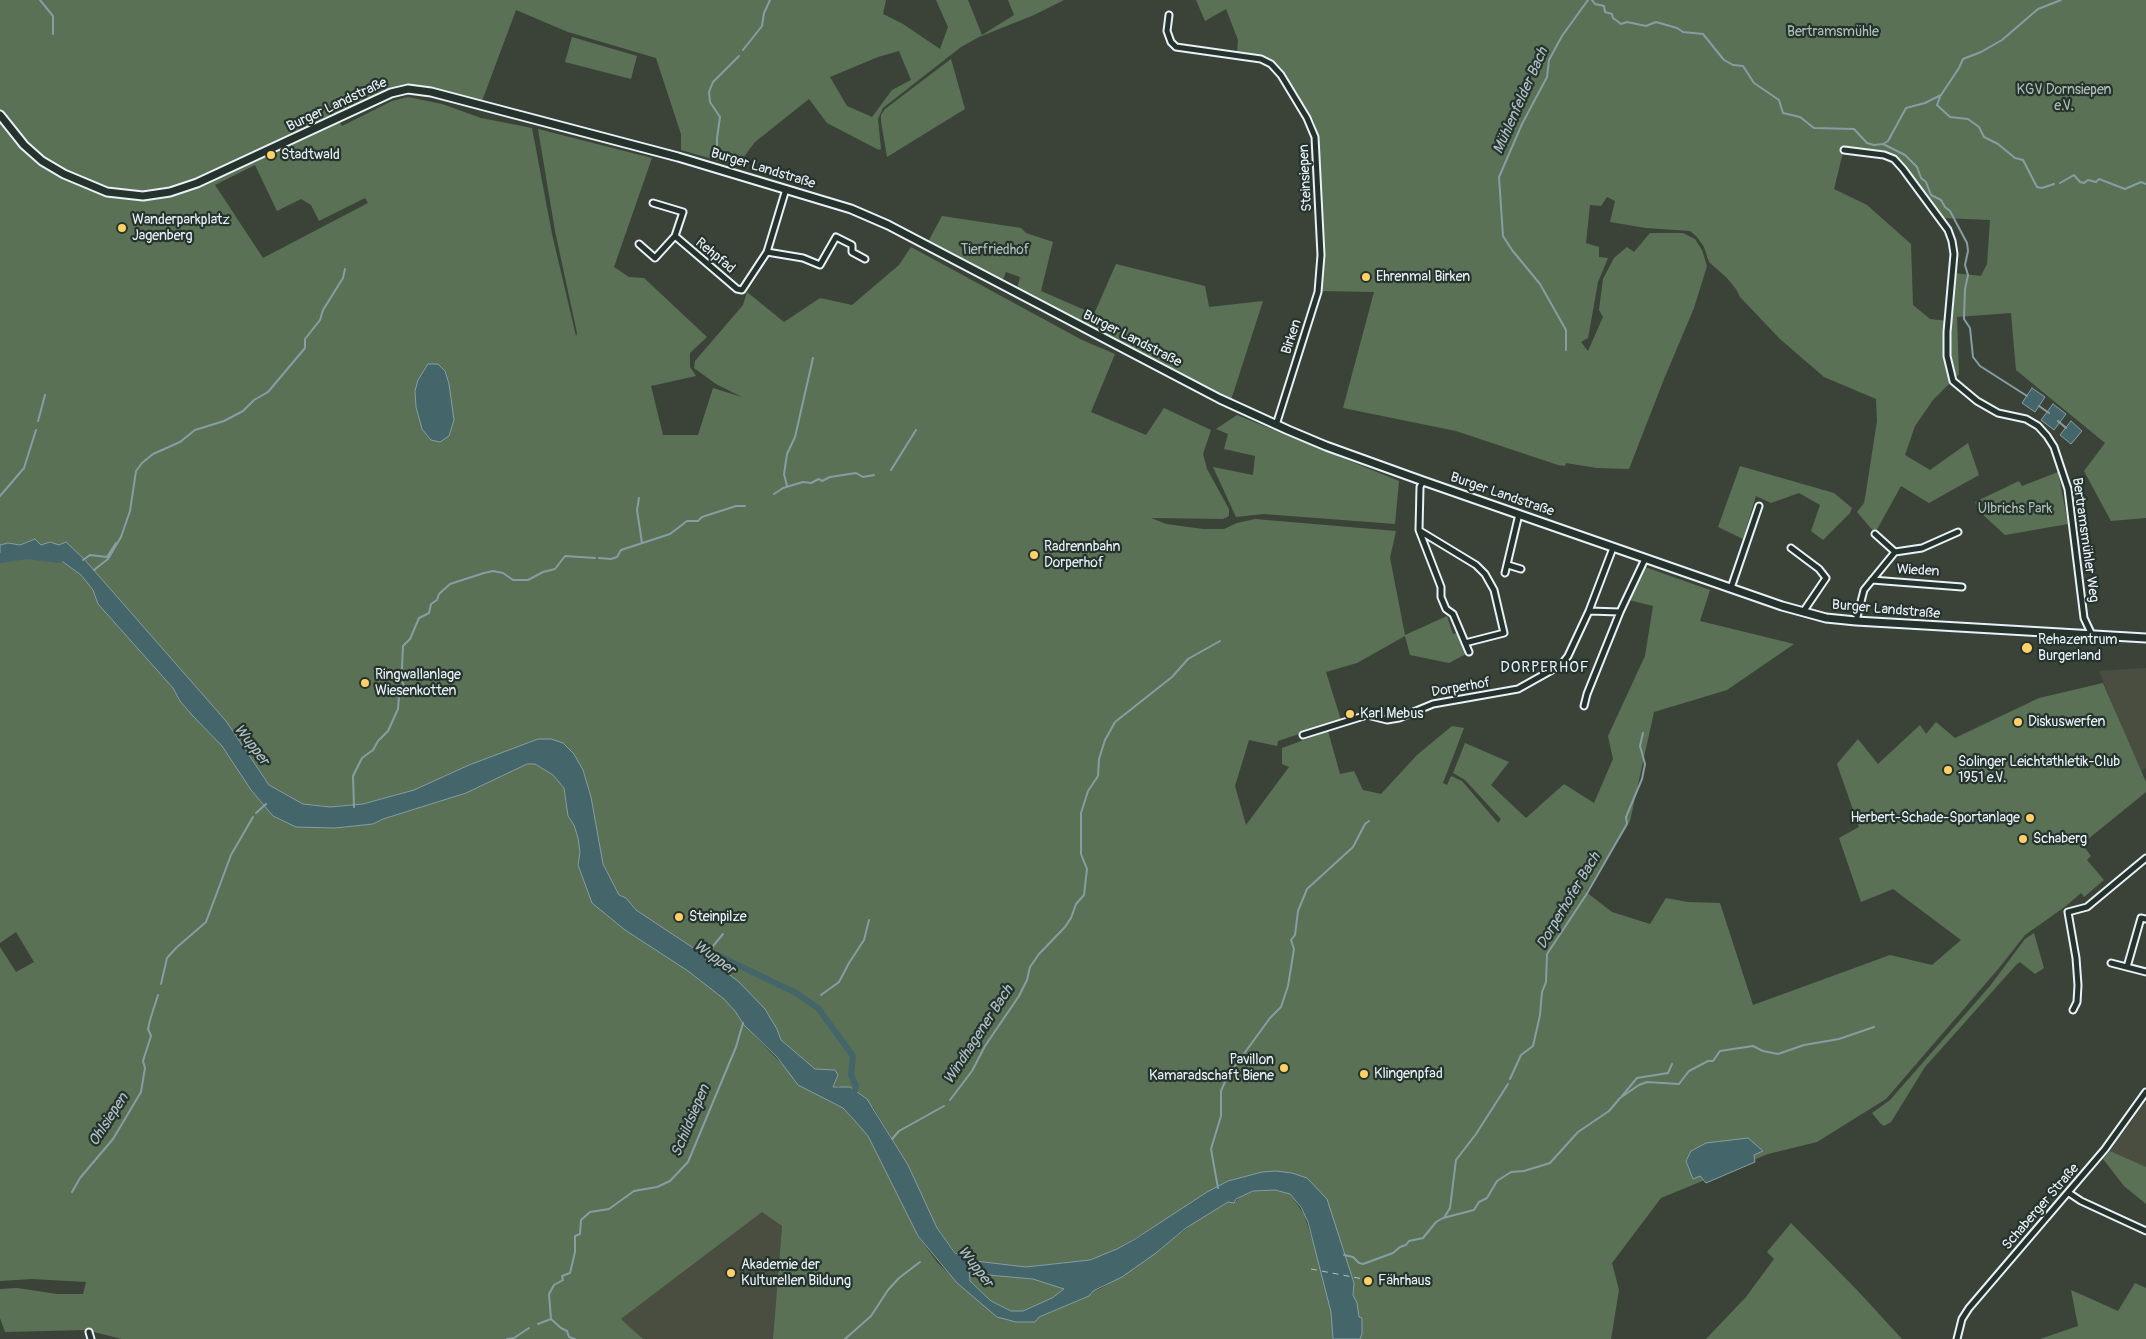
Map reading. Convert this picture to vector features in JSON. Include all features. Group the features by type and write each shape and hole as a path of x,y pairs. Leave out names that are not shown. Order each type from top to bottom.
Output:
{"main road":[{"name":"Burger Landstraße","path":"0,115 24,146 55,168 96,189 127,195 159,194 188,186 386,94 408,89 431,92 604,136 786,189 873,218 1220,399 1276,425 1326,446 1422,481 1804,612 1826,618 1856,621 2146,638"}],"street":[{"name":"Steinsiepen","path":"1169,15 1167,32 1171,42 1176,47 1263,60 1271,64 1283,78 1309,121 1315,137 1321,255"},
{"name":"Bertramsmühler Weg","path":"1844,150 1884,155 1894,159 1948,230 1952,238 1954,254 1947,332 1947,356 1953,380 1977,401 1998,413 2032,422 2042,430 2051,442 2063,469 2068,489 2084,615 2092,635"},
{"name":"Rehpfad","path":"639,244 655,258 675,236 739,290 742,290 767,252 786,189"},
{"path":"653,203 683,212 675,236"},
{"path":"767,252 803,258 820,266 836,237 852,245 852,252 865,259"},
{"name":"Birken","path":"1276,425 1318,292 1321,255"},
{"path":"1422,481 1420,486 1419,530 1441,587 1441,597 1446,609 1453,614 1469,652"},
{"path":"1731,588 1759,506"},
{"path":"1505,573 1519,514"},
{"path":"1419,530 1476,565 1485,574 1494,590 1504,633 1465,643"},
{"name":"Wieden","path":"1856,621 1862,596 1894,552 1922,548 1958,532"},
{"name":"Wieden","path":"1875,534 1894,552"},
{"name":"Dorperhof","path":"1303,735 1367,715 1387,720 1399,718 1433,704 1518,689 1564,662 1589,611 1613,548"},
{"path":"1792,548 1819,569 1826,578 1804,612"},
{"path":"1584,706 1620,612 1645,559"},
{"path":"1508,565 1521,569"},
{"name":"Wieden","path":"1872,580 1962,587"},
{"path":"1589,611 1620,612"},
{"path":"2073,1010 2078,997 2078,985 2076,958 2068,912 2087,906 2146,858"},
{"path":"2127,967 2141,918 2146,920"},
{"path":"2111,963 2146,972"},
{"name":"Schaberger Straße","path":"1957,1339 1962,1319 1969,1308 2069,1193 2105,1149 2146,1092"},
{"path":"2069,1193 2081,1201 2146,1231"},
{"path":"89,1332 91,1339"}],"shaded area":[{"path":"2146,668 2146,768 2140,771 2099,671"},
{"path":"2146,1101 2146,1167 2110,1151"},
{"name":"Akademie der Kulturellen Bildung","path":"762,1212 782,1226 773,1339 643,1339 621,1319"}],"green space":[{"path":"0,0 886,0 883,14 903,24 940,49 948,27 936,0 968,0 982,35 1014,15 1008,0 1064,0 1034,15 979,37 961,47 883,108 878,119 881,149 879,150 827,123 809,99 755,142 737,166 681,150 681,134 656,58 568,32 516,10 482,101 427,87 408,86 390,90 335,115 342,126 392,101 408,97 442,104 481,118 532,128 552,234 576,336 577,333 555,231 538,129 652,158 614,267 629,277 644,278 707,337 690,353 690,367 696,376 651,386 663,435 698,435 713,388 742,397 716,384 694,368 695,361 743,305 747,292 784,322 820,298 852,305 899,265 911,247 1082,340 1115,354 1091,412 1146,435 1164,408 1211,430 1203,454 1207,469 1229,509 1229,516 1223,519 1151,518 1166,524 1203,529 1224,529 1237,523 1255,519 1396,531 1390,558 1405,635 1447,616 1453,634 1457,633 1466,654 1449,663 1410,655 1405,636 1357,663 1326,672 1341,720 1278,741 1277,746 1249,740 1235,786 1246,825 1289,767 1282,764 1282,748 1328,731 1340,774 1354,771 1363,790 1381,794 1417,755 1452,726 1464,728 1443,783 1447,785 1451,776 1462,781 1498,823 1501,819 1465,780 1453,773 1465,743 1509,762 1491,785 1526,818 1564,784 1594,803 1613,759 1608,736 1645,656 1653,606 1629,600 1645,567 1710,590 1700,621 1794,644 1727,690 1654,712 1630,821 1586,892 1612,912 1650,924 1666,898 1688,902 1720,903 1753,1005 1890,955 1932,965 1961,940 1893,889 1861,902 1839,838 1859,827 1837,764 1858,739 1878,764 1920,725 1926,734 1936,722 1955,738 2039,698 2103,683 2146,782 2146,792 2082,844 2091,856 2087,860 2104,880 2084,897 2081,893 2025,935 1999,968 1886,1099 1817,1142 1768,1154 1661,1198 1612,1263 1619,1290 1611,1339 773,1339 782,1226 762,1212 621,1319 643,1339 122,1339 86,1330 5,1332 0,1318 0,1289 17,1288 57,1294 83,1294 86,1282 32,1279 0,1281 0,947 16,972 34,962 16,932 0,943 0,562 38,555 59,559 81,575 93,590 98,604 173,688 180,701 192,715 222,746 251,790 273,816 296,827 335,828 373,824 383,819 466,793 527,764 535,764 553,775 564,788 568,816 574,825 578,838 580,852 578,865 589,895 605,914 625,930 688,971 724,999 744,1025 779,1061 816,1094 843,1108 868,1136 918,1236 937,1262 950,1275 1016,1322 1035,1322 1039,1317 1089,1296 1093,1291 1100,1289 1135,1268 1194,1223 1228,1202 1234,1203 1242,1195 1253,1191 1275,1190 1290,1194 1304,1214 1312,1239 1326,1199 1236,1179 1207,1192 1185,1208 1117,1249 1090,1260 1026,1267 967,1260 964,1256 956,1253 937,1228 908,1165 873,1107 839,1086 833,1087 838,1075 828,1069 815,1069 781,1040 777,1029 739,982 704,955 636,910 626,898 619,895 603,864 591,797 583,770 574,754 519,747 469,765 414,790 363,804 330,807 303,804 269,785 226,721 84,559 50,542 40,545 35,539 20,545 8,543 0,545","holes":["899,51 911,80 892,90 872,117 847,106 830,77 878,57","255,165 277,211 301,199 311,205 319,221 365,198 368,203 263,258 215,185"]},
{"path":"1196,0 2146,0 2146,518 2111,521 2084,471 2105,443 2016,370 2011,313 1957,317 1959,374 1933,400 1915,426 1905,455 1930,470 1968,443 1979,475 1929,503 1901,486 1875,533 1857,512 1864,503 1866,492 1877,421 1876,399 1824,377 1780,339 1740,297 1727,278 1709,262 1704,247 1690,231 1646,228 1610,222 1615,201 1607,197 1601,206 1590,205 1586,243 1599,247 1599,257 1608,258 1598,282 1588,338 1581,342 1588,351 1603,317 1599,310 1603,279 1614,258 1627,247 1634,252 1650,233 1683,233 1695,239 1702,250 1707,266 1694,308 1629,469 1597,468 1566,463 1565,466 1558,465 1456,431 1343,408 1374,292 1321,291 1322,218 1318,135 1314,121 1281,68 1273,61 1257,54 1237,54 1238,40 1226,9 1205,21","holes":["1844,148 1893,156 1943,218 1990,220 1987,264 1981,276 1954,273 1949,321 1930,319 1913,305 1911,244 1867,205 1834,189"]},
{"path":"572,37 637,56 631,79 565,62"},
{"path":"951,59 965,109 887,157 881,115 885,109"},
{"name":"Tierfriedhof","path":"942,216 1021,228 1026,233 1053,242 1041,291 1094,314 1116,264 1205,286 1209,307 1263,301 1231,400 1017,289 1020,277 1006,272 1002,282 928,242"},
{"path":"1237,415 1399,481 1395,524 1264,514 1236,517 1213,467 1253,475 1255,456 1224,449 1228,434 1216,429"},
{"path":"1740,466 1834,493 1852,508 1850,513 1823,540 1811,531 1820,505 1799,493 1771,503 1756,496 1743,539 1718,527"},
{"name":"Ulbrichs Park","path":"2058,472 2068,524 2005,535 1981,513 1975,502 2019,481 2022,486"},
{"path":"2034,933 2044,968 2035,974 2020,962 2016,965 1925,1067 1891,1122 1884,1126 1880,1123 1872,1113 1890,1100 1990,986 2025,939"},
{"path":"2110,1151 2146,1167 2146,1204 2124,1186 2103,1159"},
{"path":"1791,1223 1902,1339 1706,1339 1746,1297 1774,1259 1767,1252"},
{"path":"969,1269 988,1275 1033,1279 1064,1289 1052,1298 1023,1311 1011,1311 991,1301 970,1281"},
{"path":"2135,1283 2146,1288 2146,1339 2040,1339 2078,1326 2071,1290 2118,1311"}],"water":[{"path":"428,364 438,364 445,371 449,384 454,420 449,436 440,442 431,440 422,429 416,407 415,391 418,380"},
{"path":"2032,388 2045,397 2035,412 2022,403"},
{"path":"2053,404 2066,414 2054,430 2041,420"},
{"path":"2071,421 2082,431 2071,444 2060,435"},
{"path":"35,539 41,545 50,542 59,545 66,542 84,559 226,721 269,785 303,804 330,807 363,804 414,790 469,765 538,739 551,739 563,743 574,754 583,770 591,797 603,864 619,895 626,898 636,910 704,955 739,982 765,1009 781,1040 815,1069 835,1070 838,1075 833,1087 850,1087 867,1099 908,1165 937,1228 955,1253 964,1256 967,1260 1026,1267 1090,1260 1135,1239 1207,1192 1228,1181 1262,1172 1292,1173 1307,1178 1327,1199 1354,1283 1353,1295 1357,1303 1359,1317 1362,1318 1362,1334 1360,1339 1333,1339 1331,1312 1308,1222 1301,1207 1290,1194 1275,1190 1253,1191 1236,1199 1234,1203 1228,1202 1186,1228 1156,1253 1122,1277 1093,1291 1089,1296 1039,1317 1035,1322 1016,1322 997,1317 957,1283 918,1236 868,1136 843,1108 798,1085 777,1057 744,1025 724,999 688,971 625,930 592,903 578,865 580,852 578,838 574,825 568,816 564,788 553,775 535,764 527,764 466,793 383,819 373,824 335,828 296,827 273,816 251,790 222,746 192,715 180,701 173,688 98,604 93,590 81,575 59,559 38,555 0,562 0,545 8,543 20,545","holes":["969,1269 988,1275 1033,1279 1064,1289 1052,1298 1023,1311 1011,1311 991,1301 970,1281"]},
{"path":"1748,1138 1763,1151 1754,1155 1755,1162 1706,1183 1700,1176 1693,1179 1686,1161 1691,1151 1706,1143"}],"waterway":[{"path":"40,0 53,16 53,34"},
{"path":"743,50 762,26 764,13 770,0"},
{"name":"Mühlenfelder Bach","path":"1566,350 1566,330 1540,284 1503,236 1499,177 1522,124 1547,77 1549,60 1562,36 1588,0"},
{"path":"1592,0 1595,4 1604,6 1605,12 1612,14 1613,18 1621,24 1627,22 1646,26 1656,22 1677,28 1683,32 1703,34 1724,60 1733,65 1743,66 1754,83 1779,100 1783,113 1800,117 1814,128 1854,129 1867,143 1874,145 1883,144 1905,155 1917,167 1931,195 1941,200 1950,211 1967,243 1968,251 1965,265 1968,275 1965,289 1964,319 1970,328 1973,357 1980,366 2027,396"},
{"path":"1883,144 1888,141 1906,108 1925,103 1941,95 1963,59 1981,52 2002,40 2038,9 2061,0"},
{"path":"717,153 720,117 710,102 709,92 713,82 739,56"},
{"path":"1940,97 1937,105 1950,117 1968,119 1979,127 1984,137 1998,144 2015,158 2023,160 2037,187 2042,188 2054,184"},
{"path":"2060,183 2074,175 2080,182 2084,183 2088,180 2096,182 2099,179 2125,189 2141,182 2146,184"},
{"path":"94,570 108,559 121,537 130,511 136,471 142,463 153,454 180,442 195,430 224,421 243,411 254,400 268,392 305,348 305,339 320,320 323,310 343,278 345,269"},
{"path":"787,486 784,474 787,454 795,437 813,358"},
{"path":"38,421 45,395"},
{"path":"2039,406 2049,413"},
{"path":"2058,421 2066,428"},
{"path":"0,496 24,468 36,430"},
{"path":"891,470 916,430"},
{"path":"774,494 783,488 803,482 811,483 819,479 822,481 830,477 856,473 863,477 874,475"},
{"path":"639,498 637,510 642,543"},
{"path":"599,558 611,559 617,557 621,550 670,534 687,521 698,521 702,517 736,506 745,506"},
{"path":"83,560 90,555 107,557 116,543"},
{"name":"Wupper","path":"0,558 26,554 59,558"},
{"path":"354,807 353,776 362,758 373,750 378,741 388,731 398,709 399,696 404,686 399,674 402,668 403,646 410,639 419,618 429,613 431,604 437,600 439,594 450,584 484,573 493,571 503,573 513,580 528,580 543,572 555,569 565,556 595,558"},
{"name":"Windhagener Bach","path":"950,1100 972,1071 985,1046 1019,996 1027,980 1030,967 1039,954 1065,927 1071,918 1076,904 1084,895 1087,869 1081,854 1081,813 1088,791 1098,776 1099,759 1105,740 1115,722 1172,677 1188,659 1220,641"},
{"name":"Dorperhofer Bach","path":"1510,1079 1521,1055 1533,1046 1540,1015 1542,992 1546,982 1547,954 1586,895 1627,824 1626,817 1642,779 1645,764 1640,746 1643,733"},
{"name":"Ohlsiepen","path":"256,813 266,804"},
{"name":"Ohlsiepen","path":"161,984 167,958 206,922 231,855 253,817"},
{"path":"1218,1188 1211,1149 1221,1116 1221,1091 1227,1077 1270,1018 1281,1007 1288,986 1294,949 1291,940 1295,935 1298,911 1307,889 1353,847 1365,824 1369,821"},
{"path":"821,995 839,982 864,940 869,920"},
{"path":"706,959 709,951 723,934"},
{"path":"709,951 796,993 818,1008 853,1056 851,1074 856,1086 853,1096"},
{"name":"Ohlsiepen","path":"72,1192 80,1178 113,1139 141,1092 145,1068 143,1061 151,1036 148,1029 158,995"},
{"name":"Schildsiepen","path":"575,1339 569,1337 567,1331 551,1319 549,1294 554,1285 563,1280 562,1276 570,1273 575,1252 575,1236 580,1234 581,1220 590,1212 609,1209 634,1191 657,1187 670,1181 688,1162 736,1047 743,1023"},
{"path":"1344,1255 1353,1257 1363,1264 1393,1253 1409,1241 1423,1238 1436,1222 1443,1218 1474,1210 1479,1202 1487,1198 1497,1181 1511,1172 1524,1171 1550,1163 1578,1132 1609,1111 1620,1098 1639,1085 1647,1082 1679,1084 1689,1071 1708,1061 1713,1061 1720,1051 1753,1046 1763,1051 1778,1054 1804,1045 1839,1039 1874,1027"},
{"path":"1622,1096 1637,1078 1668,1073 1672,1064"},
{"name":"Dorperhofer Bach","path":"1444,1218 1450,1208 1456,1160 1476,1134 1508,1084"},
{"name":"Windhagener Bach","path":"892,1139 899,1131 944,1106"},
{"path":"845,1339 871,1316 888,1290 899,1278 920,1262"},
{"path":"538,1324 551,1319"},
{"path":"507,1339 514,1338 529,1328"}],"ferry route":[{"path":"1311,1269 1363,1279"}],"place":[{"name":"Stadtwald","path":"271,155"},
{"name":"Wanderparkplatz Jagenberg","path":"122,228"},
{"name":"Ehrenmal Birken","path":"1366,277"},
{"name":"Radrennbahn Dorperhof","path":"1034,555"},
{"name":"Rehazentrum Burgerland","path":"2027,648"},
{"name":"Ringwallanlage Wiesenkotten","path":"365,683"},
{"name":"Karl Mebus","path":"1350,714"},
{"name":"Diskuswerfen","path":"2018,722"},
{"name":"Solinger Leichtathletik-Club 1951 e.V.","path":"1948,770"},
{"name":"Herbert-Schade-Sportanlage","path":"2030,818"},
{"name":"Schaberg","path":"2023,839"},
{"name":"Steinpilze","path":"679,917"},
{"name":"Pavillon Kamaradschaft Biene","path":"1284,1068"},
{"name":"Klingenpfad","path":"1364,1074"},
{"name":"Akademie der Kulturellen Bildung","path":"731,1273"},
{"name":"Fährhaus","path":"1368,1281"}],"district":[{"name":"DORPERHOF","path":"1545,668"}],"park label":[{"name":"Bertramsmühle","path":"1833,32"},
{"name":"KGV Dornsiepen e.V.","path":"2064,98"}]}
